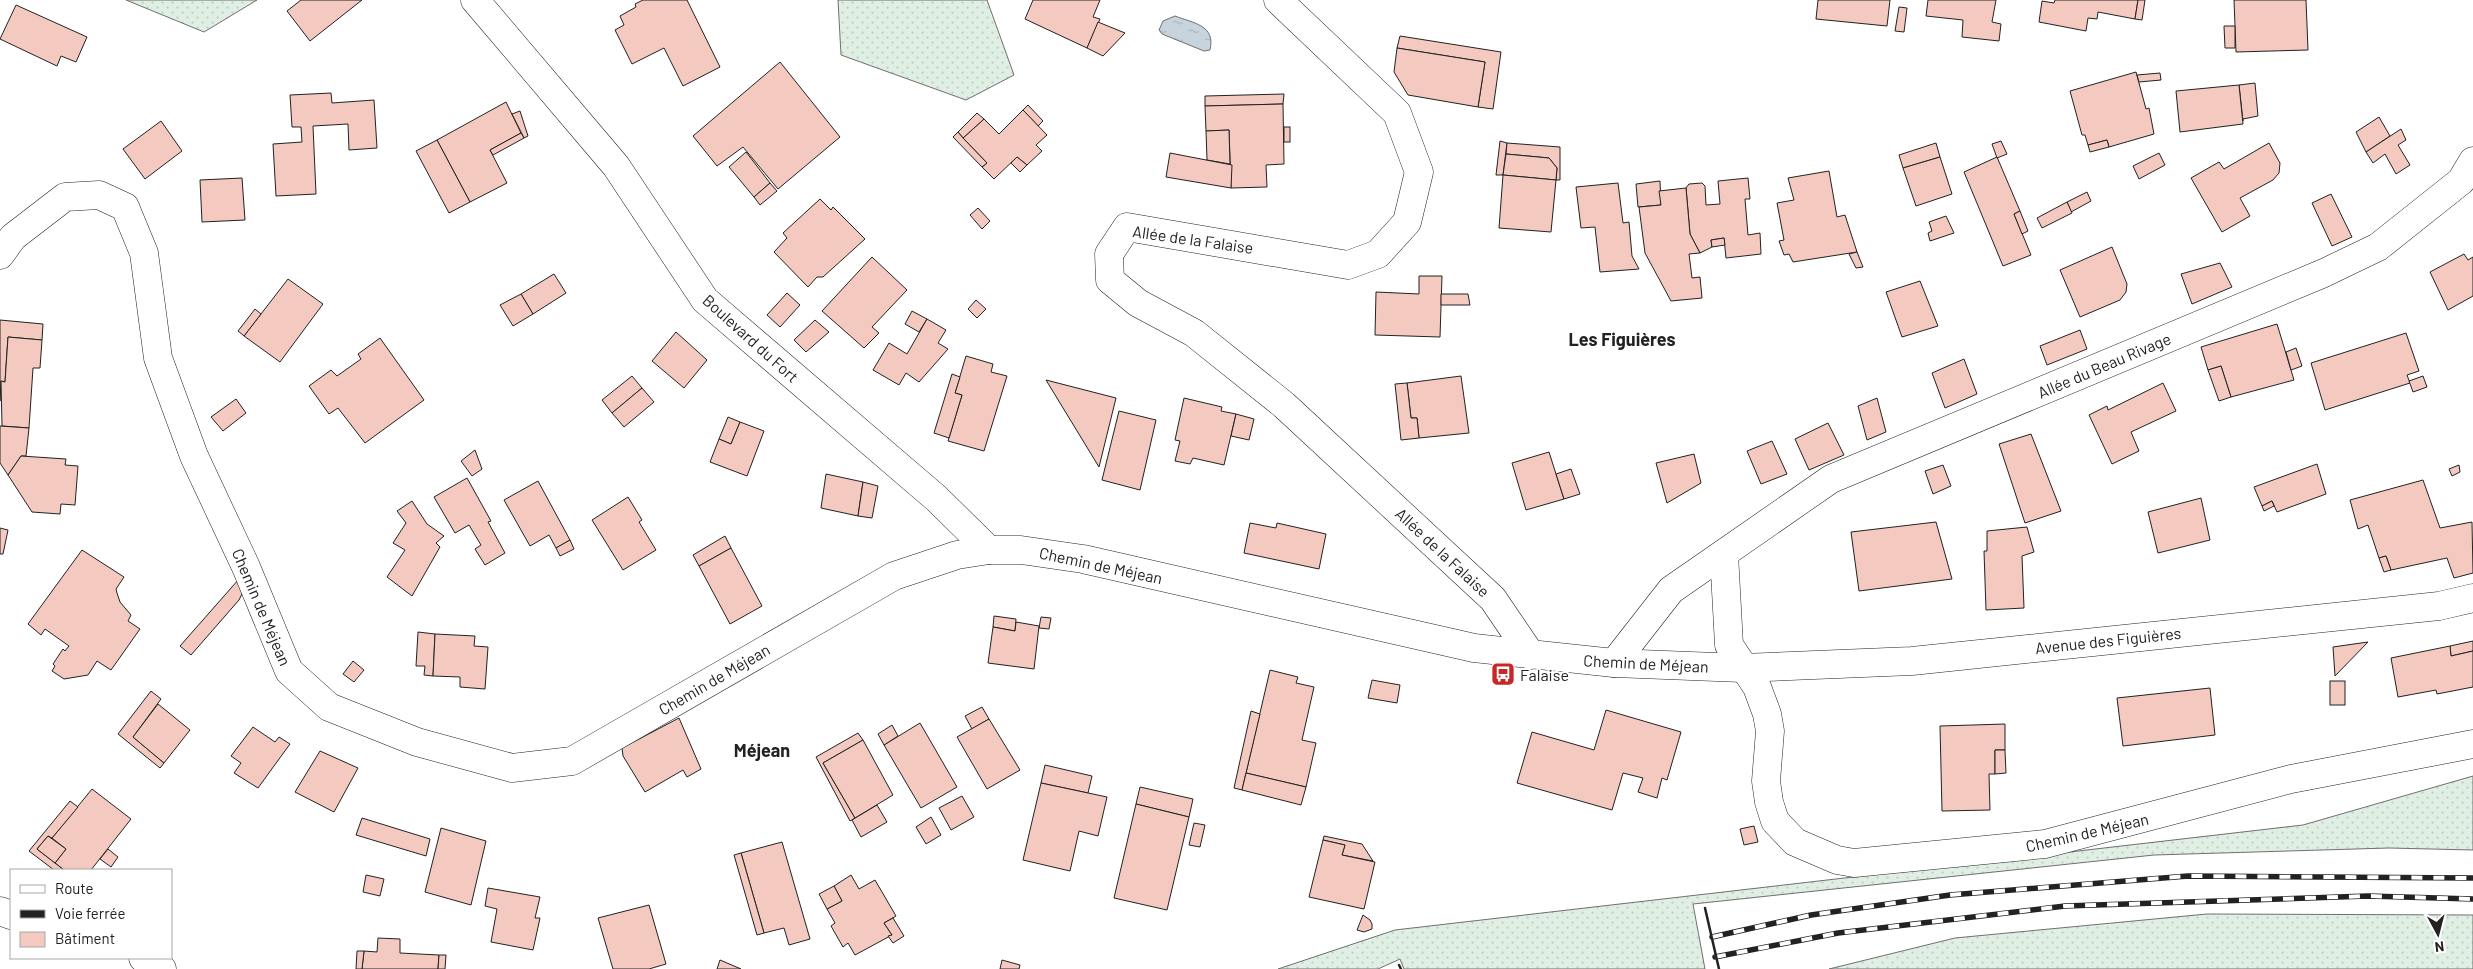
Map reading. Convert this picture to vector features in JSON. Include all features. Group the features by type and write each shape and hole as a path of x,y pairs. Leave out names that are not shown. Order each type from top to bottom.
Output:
{"street":[{"name":"Boulevard du Fort","path":"475,0 616,166 705,300 936,498 989,550"},
{"name":"Allée de la Falaise","path":"1278,0 1396,113 1419,172 1407,222 1378,254 1348,265 1127,227 1110,254 1110,280 1138,303 1194,333 1284,404 1493,599 1531,655"},
{"name":"Allée du Beau Rivage","path":"1614,663 1671,590 1831,479 2324,273 2378,247 2461,181 2473,161"},
{"name":"Chemin de Méjean","path":"0,255 13,237 65,197 98,195 125,207 144,253 158,358 194,456 246,567 289,671 329,707 417,742 512,768 572,761 894,576 957,555 989,550 1021,550 1083,560 1460,645 1531,655 1614,663 1742,668 1757,687 1770,731 1766,781 1769,802 1775,821 1795,842 1837,860 1854,863 2045,844 2291,780 2473,744"},
{"path":"1724,554 1729,645 1742,668"},
{"name":"Avenue des Figuières","path":"1742,668 1912,661 2439,606 2473,598"},
{"path":"145,959 162,969"}],"green space":[{"path":"126,0 257,0 204,32"},
{"path":"838,0 987,0 1014,75 966,100 841,55"},
{"path":"2473,776 2473,850 2389,848 2154,855 1693,904 1705,969 1404,969 1400,959 1378,969 1278,969 1395,930 2303,825"},
{"path":"2207,914 2473,915 2473,969 1829,969 1955,938"}],"water":[{"path":"1175,16 1202,26 1210,35 1210,50 1204,51 1162,34 1159,30 1163,21"}],"building":[{"path":"301,0 362,0 310,41 287,11"},
{"path":"643,0 687,0 720,67 683,86 664,48 632,64 615,30 624,25 620,16 636,7 635,4"},
{"path":"1033,0 1100,0 1093,17 1100,19 1087,48 1025,19"},
{"path":"1818,0 1890,0 1887,26 1816,19"},
{"path":"1928,0 1996,0 1992,22 2001,24 1999,41 1962,37 1963,20 1926,16"},
{"path":"2055,0 2138,0 2135,19 2098,12 2097,19 2088,18 2086,31 2039,22 2042,1 2054,3"},
{"path":"2138,0 2145,0 2142,20 2135,19"},
{"path":"2234,0 2306,0 2308,50 2236,52"},
{"path":"16,5 87,37 76,62 61,56 57,66 0,39"},
{"path":"1899,7 1907,8 1904,32 1895,31"},
{"path":"1098,22 1125,33 1103,56 1087,48"},
{"path":"2224,26 2235,26 2235,48 2225,48"},
{"path":"1400,36 1501,52 1493,109 1478,107 1485,62 1397,48"},
{"path":"1397,48 1485,62 1478,107 1408,95 1394,72"},
{"path":"780,62 840,137 778,189 743,147 717,166 693,136"},
{"path":"2136,72 2146,109 2149,108 2154,134 2109,147 2107,140 2088,145 2085,135 2082,135 2070,91"},
{"path":"2160,73 2161,80 2139,82 2137,75"},
{"path":"2255,83 2258,116 2243,119 2243,121 2239,85"},
{"path":"2239,85 2243,124 2180,132 2176,91"},
{"path":"331,93 332,103 374,100 377,148 349,150 348,124 313,126 316,194 276,196 273,144 302,142 301,127 292,127 290,95"},
{"path":"1284,94 1283,104 1205,106 1205,96"},
{"path":"506,102 521,133 490,150 507,183 470,202 437,140"},
{"path":"1283,104 1284,164 1266,165 1267,187 1231,188 1229,130 1206,131 1205,106"},
{"path":"1028,105 1043,121 1038,126 1023,110"},
{"path":"1023,110 1047,135 1036,145 1042,151 1027,165 1017,157 994,179 982,167 987,163 963,138 984,119 999,134"},
{"path":"520,111 528,136 524,138 512,114"},
{"path":"977,113 984,119 963,138 958,132"},
{"path":"2379,117 2390,136 2366,152 2356,132"},
{"path":"161,121 182,151 145,179 123,149"},
{"path":"1284,127 1290,127 1290,142 1284,142"},
{"path":"2401,129 2406,140 2398,145 2410,165 2396,174 2385,154 2373,163 2366,152"},
{"path":"1229,130 1230,164 1207,160 1206,131"},
{"path":"958,132 987,163 982,167 953,137"},
{"path":"521,133 524,138 493,155 490,150"},
{"path":"437,140 470,202 449,213 416,151"},
{"path":"2107,140 2109,147 2090,152 2088,145"},
{"path":"1500,141 1507,143 1503,175 1496,175"},
{"path":"2001,141 2007,154 1997,158 1992,144"},
{"path":"1507,143 1560,147 1560,180 1556,180 1557,168 1549,158 1506,154"},
{"path":"1936,143 1940,157 1903,168 1899,155"},
{"path":"2269,143 2280,163 2279,173 2273,180 2240,198 2250,216 2222,232 2191,178 2219,162 2224,169"},
{"path":"746,152 770,183 754,197 729,167"},
{"path":"1170,153 1232,165 1231,188 1166,177"},
{"path":"2159,153 2165,165 2139,179 2133,166"},
{"path":"1506,154 1549,158 1557,168 1556,180 1503,175"},
{"path":"1017,157 1027,165 1020,172 1011,163"},
{"path":"1940,157 1952,194 1916,206 1903,168"},
{"path":"1997,157 2020,211 2014,214 2031,255 2003,266 1964,172"},
{"path":"1829,171 1837,217 1845,215 1857,252 1793,262 1789,254 1784,255 1779,241 1784,240 1777,203 1794,200 1788,178"},
{"path":"1503,175 1556,180 1551,232 1499,228"},
{"path":"242,178 245,220 202,222 200,180"},
{"path":"1748,178 1750,199 1745,199 1748,235 1760,233 1761,254 1726,258 1724,238 1711,240 1712,247 1700,253 1690,234 1686,188 1689,184 1702,183 1705,186 1706,205 1720,204 1718,181"},
{"path":"1660,181 1661,205 1638,207 1636,184"},
{"path":"770,183 777,191 760,205 754,197"},
{"path":"1618,183 1623,223 1629,222 1632,256 1639,269 1600,272 1595,227 1581,228 1576,187"},
{"path":"1686,188 1690,234 1700,253 1689,254 1692,278 1700,277 1702,298 1671,301 1645,253 1639,207 1661,205 1659,191"},
{"path":"2087,192 2091,201 2071,212 2067,202"},
{"path":"2331,194 2352,237 2332,246 2312,203"},
{"path":"820,199 831,210 833,207 865,239 823,277 817,277 808,287 774,252 787,238 783,233"},
{"path":"2067,202 2072,213 2042,228 2037,218"},
{"path":"978,208 990,221 982,229 970,215"},
{"path":"2020,211 2028,231 2022,234 2014,214"},
{"path":"1946,216 1954,233 1930,241 1928,233 1932,231 1929,222"},
{"path":"1724,238 1725,245 1712,247 1711,240"},
{"path":"2112,247 2127,284 2126,292 2120,300 2080,317 2060,270"},
{"path":"1857,252 1863,267 1856,268 1849,254"},
{"path":"2464,254 2468,260 2473,257 2473,296 2448,310 2430,272"},
{"path":"872,257 907,290 872,327 879,333 864,348 822,311"},
{"path":"2220,263 2232,287 2192,304 2181,274"},
{"path":"554,274 566,293 533,314 521,294"},
{"path":"1419,276 1442,276 1440,337 1375,335 1376,292 1419,294"},
{"path":"288,279 323,304 280,362 244,336"},
{"path":"1920,281 1938,326 1902,337 1886,292"},
{"path":"787,293 800,305 780,327 767,315"},
{"path":"521,294 533,314 513,326 500,305"},
{"path":"1441,294 1468,294 1470,305 1441,305"},
{"path":"976,300 986,309 977,318 968,309"},
{"path":"255,309 261,314 244,336 238,331"},
{"path":"912,311 927,319 919,332 905,324"},
{"path":"927,319 946,330 938,343 948,349 919,382 906,373 899,385 873,370 889,343 907,354"},
{"path":"0,320 43,324 42,340 8,337 5,382 1,381 0,401"},
{"path":"815,320 829,332 806,352 794,340"},
{"path":"2277,324 2294,380 2231,397 2221,366 2208,370 2201,347"},
{"path":"2080,330 2087,349 2047,365 2040,346"},
{"path":"676,332 707,360 684,388 652,361"},
{"path":"2406,333 2419,371 2407,375 2410,383 2325,410 2311,363"},
{"path":"8,337 42,340 40,368 33,368 29,428 2,426 1,381 5,382"},
{"path":"380,338 424,400 365,443 338,408 329,414 309,386 331,370 337,376 361,359 358,354"},
{"path":"2296,348 2302,366 2291,370 2286,352"},
{"path":"966,356 993,364 991,372 1007,376 984,451 948,441 962,395 955,393"},
{"path":"1964,359 1977,394 1945,408 1932,373"},
{"path":"2221,366 2231,397 2219,401 2208,370"},
{"path":"952,374 960,377 955,393 962,395 949,438 934,433"},
{"path":"632,376 642,388 612,413 602,400"},
{"path":"1461,376 1469,433 1419,438 1417,418 1411,418 1407,383"},
{"path":"2423,376 2427,387 2413,392 2409,381"},
{"path":"1046,380 1116,398 1099,467"},
{"path":"1407,383 1411,418 1417,418 1419,438 1401,440 1395,384"},
{"path":"2163,383 2176,411 2131,432 2139,451 2112,464 2089,415 2107,406 2108,410"},
{"path":"642,388 654,402 624,427 612,413"},
{"path":"1184,398 1222,407 1221,411 1236,414 1224,465 1193,458 1190,464 1175,461 1180,441 1175,440"},
{"path":"1877,398 1886,432 1867,440 1858,406"},
{"path":"236,399 246,413 223,431 211,417"},
{"path":"1119,411 1156,420 1140,490 1102,480"},
{"path":"1236,414 1254,419 1249,440 1231,436"},
{"path":"728,417 740,422 731,444 719,439"},
{"path":"740,422 764,431 747,476 710,462 719,439 731,444"},
{"path":"1828,423 1844,455 1809,470 1795,439"},
{"path":"0,426 29,428 26,456 21,456 8,475 0,463"},
{"path":"2031,434 2061,511 2025,523 1999,444"},
{"path":"1772,441 1787,474 1761,484 1747,451"},
{"path":"475,450 482,469 472,476 461,461"},
{"path":"1549,452 1564,499 1526,510 1512,463"},
{"path":"1694,454 1701,483 1667,503 1656,463"},
{"path":"21,456 66,459 65,465 78,466 75,505 61,504 60,514 32,512 8,475"},
{"path":"2317,464 2326,494 2277,512 2272,501 2262,506 2254,487"},
{"path":"1943,465 1951,486 1933,494 1925,471"},
{"path":"2459,465 2460,472 2452,476 2449,469"},
{"path":"1571,469 1580,494 1564,499 1556,474"},
{"path":"826,474 863,482 858,516 821,508"},
{"path":"467,478 491,521 488,522 505,553 485,565 475,549 481,545 469,525 455,533 434,497"},
{"path":"2423,480 2440,528 2472,522 2473,573 2454,578 2447,558 2391,570 2386,556 2379,558 2368,525 2358,529 2350,500"},
{"path":"538,481 570,540 556,548 549,535 530,546 504,500"},
{"path":"863,482 878,486 872,518 858,516"},
{"path":"628,497 642,520 639,522 656,550 623,570 592,520"},
{"path":"2201,498 2210,540 2158,553 2148,512"},
{"path":"412,501 427,524 444,536 436,543 440,547 412,596 387,577 405,550 393,543 406,523 397,511"},
{"path":"2272,501 2274,506 2264,511 2262,506"},
{"path":"1936,522 1952,579 1859,591 1851,532"},
{"path":"1250,523 1276,528 1277,523 1326,534 1319,569 1244,553"},
{"path":"2027,527 2034,552 2022,556 2024,608 1986,610 1984,551 1987,551 1987,531"},
{"path":"0,528 8,530 3,554 0,554"},
{"path":"725,536 731,548 699,566 693,555"},
{"path":"570,540 574,549 560,556 556,548"},
{"path":"731,548 762,606 730,624 699,566"},
{"path":"82,550 124,577 116,589 117,593 120,602 131,615 128,621 140,629 111,670 97,661 88,675 64,679 52,671 55,666 53,664 63,649 65,651 69,646 45,629 41,635 28,624"},
{"path":"2386,556 2391,570 2384,572 2379,558"},
{"path":"239,579 244,590 239,600 191,655 180,646"},
{"path":"994,616 1016,619 1015,631 993,627"},
{"path":"1041,617 1051,618 1049,629 1039,628"},
{"path":"1016,622 1039,626 1034,669 988,663 993,627 1015,631"},
{"path":"418,632 435,634 433,676 424,675 425,666 416,666"},
{"path":"435,634 475,636 474,646 488,647 485,689 460,687 460,677 433,676"},
{"path":"2473,641 2473,651 2451,656 2450,646"},
{"path":"2368,642 2335,676 2333,647"},
{"path":"2450,646 2451,656 2473,651 2473,687 2437,694 2436,690 2398,697 2391,658"},
{"path":"353,661 364,670 354,682 343,674"},
{"path":"1270,670 1298,677 1296,683 1314,687 1302,740 1316,743 1306,787 1246,773"},
{"path":"1372,680 1400,685 1397,703 1368,698"},
{"path":"2330,681 2345,681 2345,705 2330,705"},
{"path":"2210,688 2215,735 2123,746 2117,698"},
{"path":"151,691 161,699 133,737 164,763 160,768 118,734"},
{"path":"158,704 190,730 164,763 133,737"},
{"path":"982,707 989,719 972,729 965,716"},
{"path":"1606,710 1681,732 1667,780 1662,778 1657,798 1638,792 1643,778 1623,773 1612,810 1517,783 1532,732 1594,750"},
{"path":"1251,711 1260,714 1242,790 1234,788"},
{"path":"679,718 701,769 687,777 683,770 645,792 623,756 622,748"},
{"path":"989,719 1020,770 987,789 957,737"},
{"path":"920,723 957,787 921,808 884,745"},
{"path":"2005,724 2005,750 1995,750 1995,774 1989,774 1990,810 1942,811 1940,726"},
{"path":"892,725 898,736 884,745 878,734"},
{"path":"253,727 275,742 279,737 290,744 258,788 234,773 241,763 231,756"},
{"path":"858,733 863,740 823,763 855,818 850,821 816,757"},
{"path":"863,740 893,795 855,818 823,763"},
{"path":"1995,750 2005,750 2006,773 1995,774"},
{"path":"320,751 358,768 334,812 295,792"},
{"path":"1045,765 1092,776 1088,793 1041,783"},
{"path":"1246,773 1306,787 1301,805 1242,790"},
{"path":"1041,783 1107,797 1098,836 1079,831 1070,871 1023,860"},
{"path":"1140,787 1193,799 1189,817 1136,804"},
{"path":"92,789 131,819 92,869 63,869 55,863 66,849 52,838"},
{"path":"962,796 974,817 951,830 939,808"},
{"path":"70,801 78,807 52,838 48,836 37,849 63,869 53,869 29,851"},
{"path":"1136,804 1189,817 1167,910 1114,898"},
{"path":"877,805 887,822 861,837 852,820"},
{"path":"931,817 941,835 926,844 916,827"},
{"path":"362,818 430,839 426,856 356,835"},
{"path":"1194,823 1205,825 1200,847 1189,845"},
{"path":"1754,826 1758,842 1744,845 1740,829"},
{"path":"441,828 486,841 471,905 425,892"},
{"path":"48,836 66,849 55,863 37,849"},
{"path":"1324,836 1362,844 1373,861 1342,855 1345,845 1323,840"},
{"path":"1323,840 1345,845 1342,855 1375,862 1364,909 1309,897"},
{"path":"782,842 810,939 789,945 784,928 764,933 741,853"},
{"path":"108,849 118,857 111,867 100,859"},
{"path":"741,853 764,933 757,935 734,855"},
{"path":"366,875 384,879 380,896 363,892"},
{"path":"851,875 859,889 875,880 896,916 884,923 892,935 855,955 848,943 843,947 831,926 835,923 827,909 842,901 834,886"},
{"path":"834,886 842,901 827,909 819,894"},
{"path":"488,888 540,897 535,918 540,918 533,950 491,942 497,909 485,906"},
{"path":"649,905 666,964 649,969 613,969 598,918"},
{"path":"1363,915 1372,924 1372,929 1364,932 1357,930"},
{"path":"893,918 904,936 893,943 888,936 892,935 884,923"},
{"path":"378,938 400,939 400,953 439,955 438,969 362,969 364,951 377,952"},
{"path":"357,951 364,951 362,969 356,969"},
{"path":"439,955 446,955 445,969 438,969"},
{"path":"720,960 741,969 717,969"},
{"path":"1002,960 1020,965 1019,969 1000,969"}],"railway":[{"path":"1712,937 1811,915 1950,895 2188,876 2473,878"},
{"path":"1715,957 1838,933 2065,906 2368,896 2473,899"}],"wall":[{"path":"1705,908 1719,969"},
{"path":"1399,965 1401,969"}],"place":[{"name":"Falaise","path":"1503,674"}],"district":[{"name":"Les Figuières","path":"1622,339"},
{"name":"Méjean","path":"762,750"}]}
